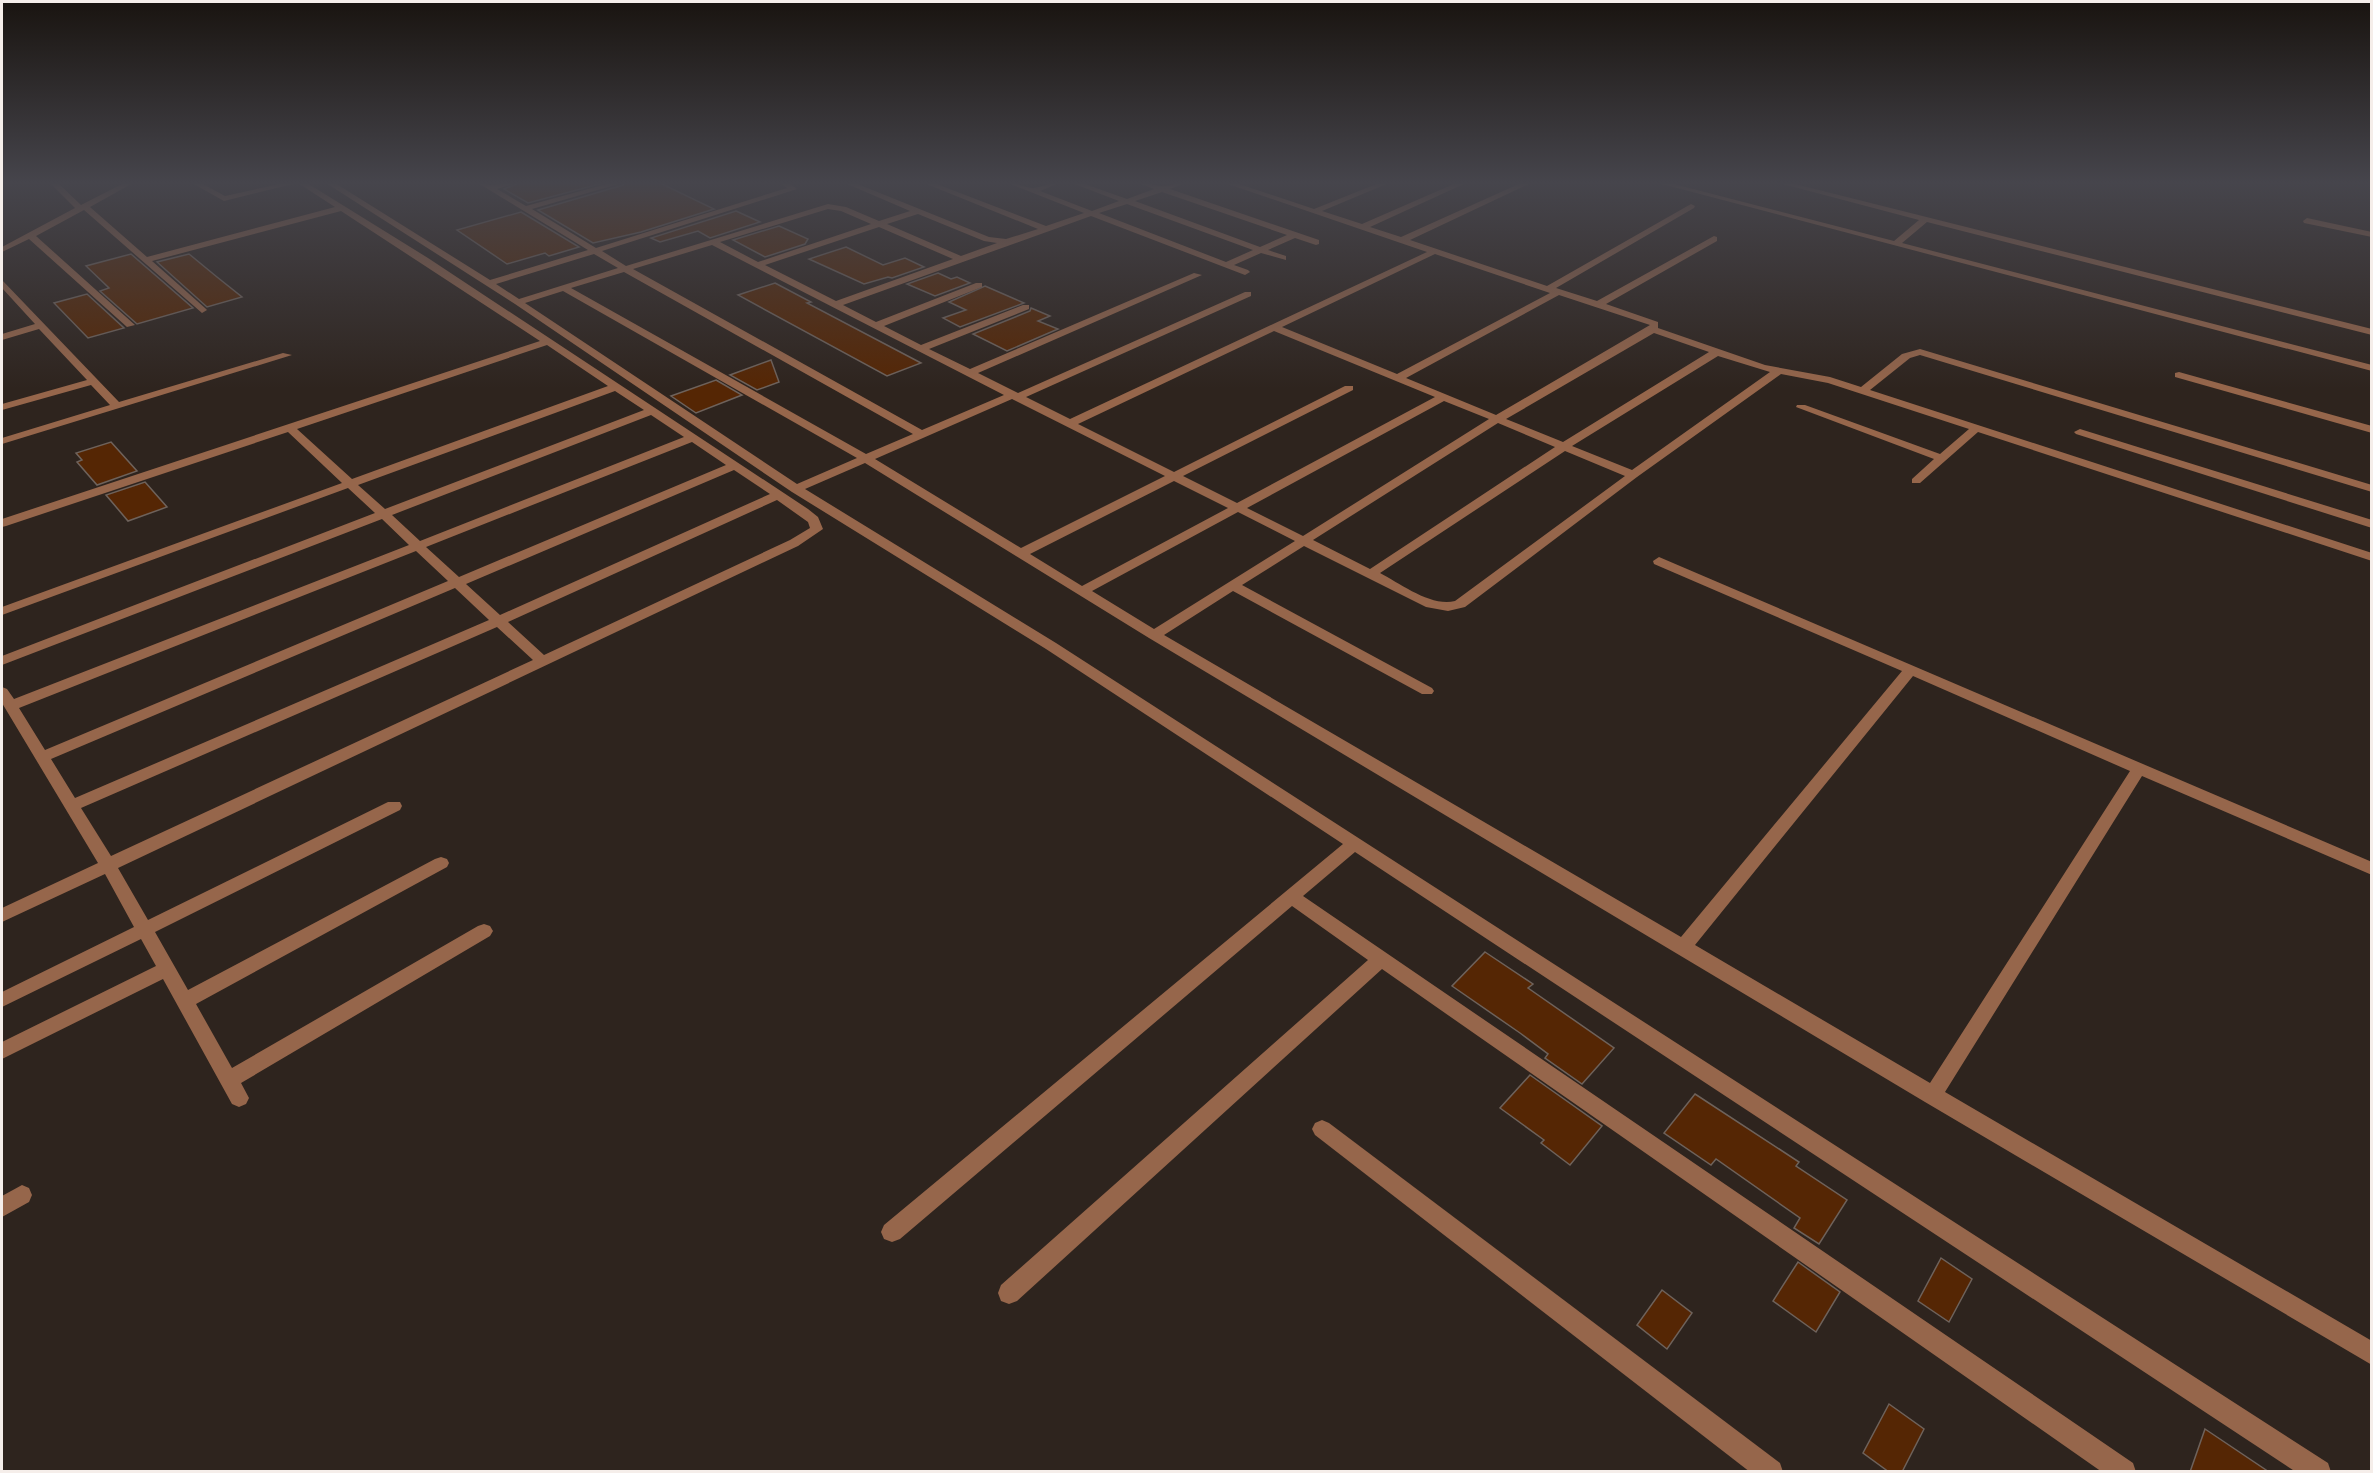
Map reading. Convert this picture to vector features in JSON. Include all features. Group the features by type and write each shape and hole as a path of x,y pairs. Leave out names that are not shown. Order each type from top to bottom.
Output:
{"street":[{"path":"49,252 130,325"},
{"path":"135,252 202,310"},
{"path":"145,260 176,252"},
{"path":"2,915 794,543 817,529 814,520 778,495 412,252"},
{"path":"438,252 519,302 796,489 1041,640 2319,1472"},
{"path":"488,284 590,252"},
{"path":"599,252 627,270 921,434"},
{"path":"519,302 683,252"},
{"path":"732,252 919,349 1370,574 1431,604 1448,607 1460,603 1779,371"},
{"path":"758,265 797,252"},
{"path":"944,252 961,259"},
{"path":"836,305 981,252"},
{"path":"1192,252 1245,272"},
{"path":"1226,265 1256,252"},
{"path":"1265,252 1283,258"},
{"path":"1071,423 1433,252"},
{"path":"1154,635 1497,419 1653,329 1655,324 1646,319 1437,252"},
{"path":"1398,378 1616,252"},
{"path":"1598,304 1691,252"},
{"path":"1925,252 2372,369"},
{"path":"2055,252 2372,332"},
{"path":"969,374 1197,275"},
{"path":"2,283 117,406"},
{"path":"874,326 979,285"},
{"path":"564,288 865,458 1154,635 2372,1354"},
{"path":"796,489 1248,294"},
{"path":"919,349 1026,306"},
{"path":"2,337 42,326"},
{"path":"1274,327 1633,475"},
{"path":"1653,329 1779,371 1811,375 2372,557"},
{"path":"2,523 547,342"},
{"path":"1370,574 1563,447 1717,352"},
{"path":"1861,392 1906,356 1920,352 2372,489"},
{"path":"2,441 287,355"},
{"path":"2180,375 2372,430"},
{"path":"2,407 93,381"},
{"path":"2,611 615,387"},
{"path":"1022,553 1349,388"},
{"path":"1082,591 1444,397"},
{"path":"1801,407 1942,458"},
{"path":"2,661 652,411"},
{"path":"290,428 542,661"},
{"path":"1916,481 1975,429"},
{"path":"2080,432 2372,524"},
{"path":"11,706 693,438"},
{"path":"42,757 734,466"},
{"path":"72,806 498,621 778,495"},
{"path":"1659,561 2372,869"},
{"path":"1232,585 1427,691"},
{"path":"1682,948 1911,670"},
{"path":"2,692 108,865 239,1098"},
{"path":"1932,1096 2139,769"},
{"path":"2,1000 394,806"},
{"path":"892,1233 1354,844"},
{"path":"184,1001 441,863"},
{"path":"1291,897 2124,1472"},
{"path":"229,1080 484,931"},
{"path":"1009,1293 1381,959"},
{"path":"2,1051 167,969"},
{"path":"1322,1129 1771,1472"},
{"path":"2,1207 22,1195"}],"building":[{"path":"489,252 563,252 549,256 545,253 507,264"},
{"path":"755,252 781,252 765,257"},
{"path":"831,252 856,252 883,265 905,258 924,267 892,278 888,277 864,284 809,259"},
{"path":"131,254 193,308 137,324 100,291 109,288 86,266"},
{"path":"189,254 242,297 207,307 157,262"},
{"path":"938,273 951,279 957,277 970,283 935,296 907,284"},
{"path":"775,283 811,302 807,303 921,363 887,376 738,295"},
{"path":"985,286 1024,303 960,327 943,318 966,310 949,302"},
{"path":"87,294 124,328 88,338 54,303"},
{"path":"1031,308 1050,316 1038,321 1058,329 1007,351 973,334 1030,311"},
{"path":"771,360 779,382 757,390 730,375"},
{"path":"716,380 742,395 696,413 671,396"},
{"path":"111,442 137,471 97,485 77,462 82,460 76,453"},
{"path":"145,482 167,507 128,521 106,495"},
{"path":"1485,952 1533,984 1528,988 1614,1048 1582,1084 1545,1058 1548,1054 1452,986"},
{"path":"1530,1075 1602,1126 1570,1165 1541,1143 1544,1140 1500,1108"},
{"path":"1695,1094 1799,1162 1796,1166 1847,1200 1819,1244 1794,1228 1800,1218 1716,1159 1711,1165 1664,1133"},
{"path":"1941,1258 1972,1279 1949,1322 1918,1301"},
{"path":"1798,1262 1840,1292 1816,1332 1773,1301"},
{"path":"1662,1290 1692,1313 1667,1349 1637,1325"},
{"path":"1889,1404 1924,1429 1902,1472 1889,1472 1863,1453"},
{"path":"2205,1429 2269,1472 2190,1472"}]}
